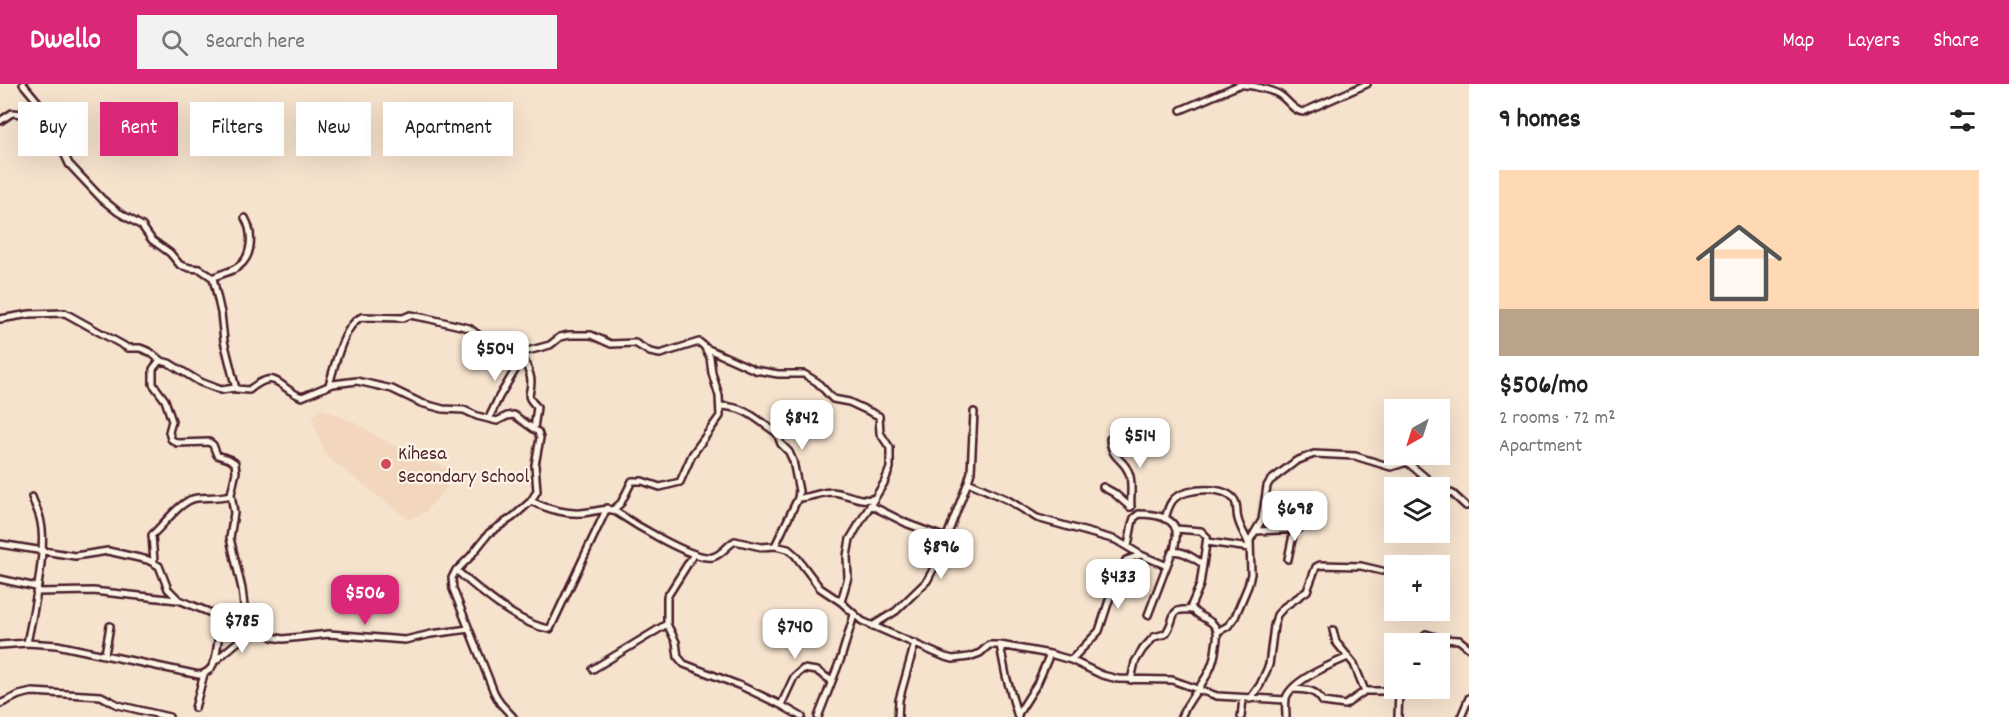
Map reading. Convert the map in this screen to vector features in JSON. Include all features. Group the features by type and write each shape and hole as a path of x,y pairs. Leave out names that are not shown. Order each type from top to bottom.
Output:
{"street":[{"path":"23,84 38,102"},
{"path":"1181,110 1245,85 1279,94 1301,113 1367,84"},
{"path":"0,121 12,113 18,114"},
{"path":"65,156 69,164 102,199 118,212 142,226 152,240 170,253 180,265 200,268 213,278 235,388"},
{"path":"213,278 238,267 245,259 249,249 251,230 245,218"},
{"path":"0,319 65,313 128,348 140,348 150,352 200,382 221,390 235,388 240,391 249,390 260,381 278,381 302,397 329,385 343,381 357,381 392,389 443,409 464,410 497,421 507,416 514,416 526,426 534,429 540,438 535,465 537,491 531,501 513,517 489,533 456,570 452,578 453,589 494,692 500,704 513,717"},
{"path":"329,385 347,330 359,317 404,318 410,315 426,318 469,328 493,344 524,355"},
{"path":"489,418 524,355 550,345 560,337 591,335 611,344 635,343 660,354 695,342 702,343 706,348 717,388 720,406 719,420 692,455 680,482 660,487 642,481 633,481 621,502 610,509 588,513 562,511 543,507 531,501"},
{"path":"706,348 754,370 778,374 804,374 818,382 833,399 849,402 877,414 880,433 890,447 890,468 850,539 847,556 848,577 841,602"},
{"path":"524,355 531,380 528,392 530,399 537,407 534,429"},
{"path":"160,360 153,369 153,384 164,398 172,420 170,435 177,443 209,442 218,456 234,462 236,472 231,495 234,510 230,538 242,589 243,621"},
{"path":"720,406 745,410 777,433 781,444 789,452 793,461 799,491 798,498 775,546"},
{"path":"872,626 896,611 920,590 932,574 968,482 974,412"},
{"path":"1110,440 1113,455 1130,476 1131,507"},
{"path":"1217,632 1228,626 1239,608 1251,574 1250,540 1262,520 1267,486 1270,481 1296,461 1314,454 1355,456 1391,467 1410,463 1426,477"},
{"path":"968,482 1001,496 1045,521 1104,536 1165,565"},
{"path":"1103,487 1131,507 1136,515"},
{"path":"1165,519 1171,502 1177,496 1202,490 1220,490 1236,501 1238,521 1250,547"},
{"path":"798,498 829,492 866,500 875,498"},
{"path":"1450,493 1466,506"},
{"path":"154,562 152,536 176,510 196,498 206,499 231,495"},
{"path":"27,643 42,551 42,525 32,497"},
{"path":"870,505 945,538"},
{"path":"610,509 694,554 706,558 720,554 735,541 761,547 775,546 788,549 820,588 841,602 854,615 872,626 953,659 974,655 989,645 1000,645 1071,660 1102,675 1131,680 1172,680 1217,696 1286,700"},
{"path":"456,570 499,605 550,629 610,509"},
{"path":"1256,531 1301,528 1315,509"},
{"path":"1136,515 1142,514 1165,519 1176,529 1201,531 1207,537 1200,585 1192,601 1192,610"},
{"path":"1128,546 1136,515"},
{"path":"1148,615 1169,555 1174,551 1176,529"},
{"path":"1288,559 1294,530"},
{"path":"1207,542 1250,547"},
{"path":"0,544 75,556 108,551 154,562 159,566 168,589 179,600"},
{"path":"1174,551 1203,564"},
{"path":"694,554 667,597 667,624 675,638 678,657 684,664 782,705 802,717"},
{"path":"1071,660 1099,631 1123,565 1131,557 1141,555"},
{"path":"1241,717 1246,699 1260,685 1269,665 1274,626 1278,615 1284,607 1307,591 1316,567 1320,565 1361,566 1382,571"},
{"path":"0,579 36,589 93,591 179,600 225,619 251,622 278,638 329,634 405,640 470,629"},
{"path":"1131,680 1139,655 1154,637 1166,634 1177,610 1192,610 1213,625 1217,632 1213,666 1206,679 1197,688 1181,717"},
{"path":"818,717 841,658 854,615"},
{"path":"0,645 27,643 57,645 199,675 213,667 219,630 225,619"},
{"path":"593,669 667,624"},
{"path":"105,654 110,626"},
{"path":"215,661 247,634 262,630"},
{"path":"1333,630 1336,642 1357,671 1365,691"},
{"path":"1450,639 1457,639 1469,648"},
{"path":"898,717 899,700 915,643"},
{"path":"1000,645 1006,676 1018,716"},
{"path":"1018,716 1037,684 1050,654"},
{"path":"1286,717 1286,700 1293,689 1322,668 1348,657"},
{"path":"782,705 794,677 803,669 816,671 832,681"},
{"path":"195,708 204,674"},
{"path":"1293,689 1315,692 1323,702 1341,705 1349,703 1365,691 1384,690"},
{"path":"0,704 32,692 101,696 118,705 169,717"},
{"path":"1461,717 1469,698"},
{"path":"1398,717 1399,699"}],"shaded area":[{"name":"Kihesa Secondary School","path":"322,409 354,422 390,444 456,472 444,491 425,512 409,520 325,455 312,417"}],"place":[{"name":"Kihesa Secondary School","path":"386,464"}]}
